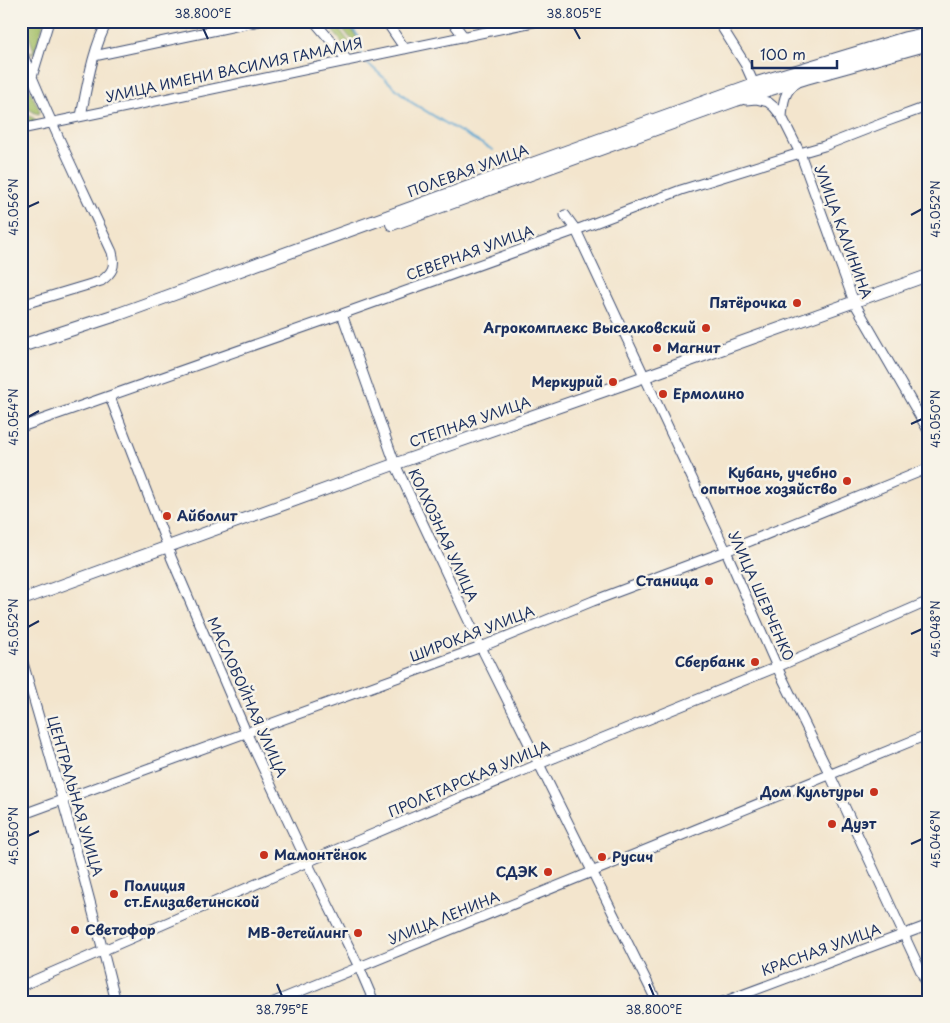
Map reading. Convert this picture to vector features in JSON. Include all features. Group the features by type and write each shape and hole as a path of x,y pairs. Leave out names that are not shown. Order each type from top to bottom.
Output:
{"highway":[{"name":"ПОЛЕВАЯ УЛИЦА","path":"21,346 119,314 754,84 906,38 929,33"},
{"name":"ПОЛЕВАЯ УЛИЦА","path":"21,353 122,321 736,100 806,78 929,44"}],"main road":[{"name":"СТЕПНАЯ УЛИЦА","path":"21,600 395,464 929,275"}],"street":[{"path":"32,77 49,21"},
{"path":"82,116 94,56 99,39 108,21"},
{"path":"94,56 259,21"},
{"path":"314,21 348,61"},
{"path":"386,21 405,49"},
{"path":"452,21 464,37"},
{"name":"УЛИЦА ИМЕНИ ВАСИЛИЯ ГАМАЛИЯ","path":"21,128 538,21"},
{"path":"718,21 745,64 754,84"},
{"path":"21,50 114,260 113,268 100,281 21,305"},
{"path":"782,117 784,99 787,92 793,85 806,78"},
{"path":"736,100 768,102 782,117"},
{"name":"СЕВЕРНАЯ УЛИЦА","path":"21,427 576,230 680,190 824,146 929,106"},
{"name":"УЛИЦА КАЛИНИНА","path":"782,117 800,153 854,302 929,432"},
{"name":"УЛИЦА ШЕВЧЕНКО","path":"565,215 576,230 726,551 777,667 830,775 929,989"},
{"name":"КОЛХОЗНАЯ УЛИЦА","path":"342,314 395,464 482,647 657,1002"},
{"name":"МАСЛОБОЙНАЯ УЛИЦА","path":"110,396 171,557 246,732 374,1002"},
{"name":"ШИРОКАЯ УЛИЦА","path":"21,815 482,647 593,601 726,551 929,468"},
{"name":"ПРОЛЕТАРСКАЯ УЛИЦА","path":"21,986 307,862 539,764 777,667 929,601"},
{"name":"ЦЕНТРАЛЬНАЯ УЛИЦА","path":"21,656 63,800 116,1002"},
{"name":"УЛИЦА ЛЕНИНА","path":"274,1002 929,734"},
{"name":"КРАСНАЯ УЛИЦА","path":"723,1002 929,925"}],"green space":[{"path":"24,21 44,21 34,54 30,53 34,51"},
{"path":"324,21 333,21 354,48 349,49 346,47"},
{"path":"337,21 346,21 356,36 356,46 352,38 342,28 343,26 340,26"},
{"path":"21,72 40,111 39,114 21,104"},
{"path":"21,110 36,120 35,123 21,127"}],"waterway":[{"path":"347,21 361,40 362,54"},
{"path":"364,60 411,102 493,150"}],"place":[{"name":"Пятёрочка","path":"797,303"},
{"name":"Агрокомплекс Выселковский","path":"706,328"},
{"name":"Магнит","path":"657,348"},
{"name":"Меркурий","path":"613,382"},
{"name":"Ермолино","path":"663,394"},
{"name":"Кубань, учебно опытное хозяйство","path":"847,481"},
{"name":"Айболит","path":"167,516"},
{"name":"Станица","path":"709,581"},
{"name":"Сбербанк","path":"755,662"},
{"name":"Дом Культуры","path":"874,792"},
{"name":"Дуэт","path":"832,824"},
{"name":"Мамонтёнок","path":"264,855"},
{"name":"Русич","path":"602,857"},
{"name":"СДЭК","path":"548,872"},
{"name":"Полиция ст.Елизаветинской","path":"114,894"},
{"name":"Светофор","path":"75,930"},
{"name":"MB-детейлинг","path":"358,933"}]}
